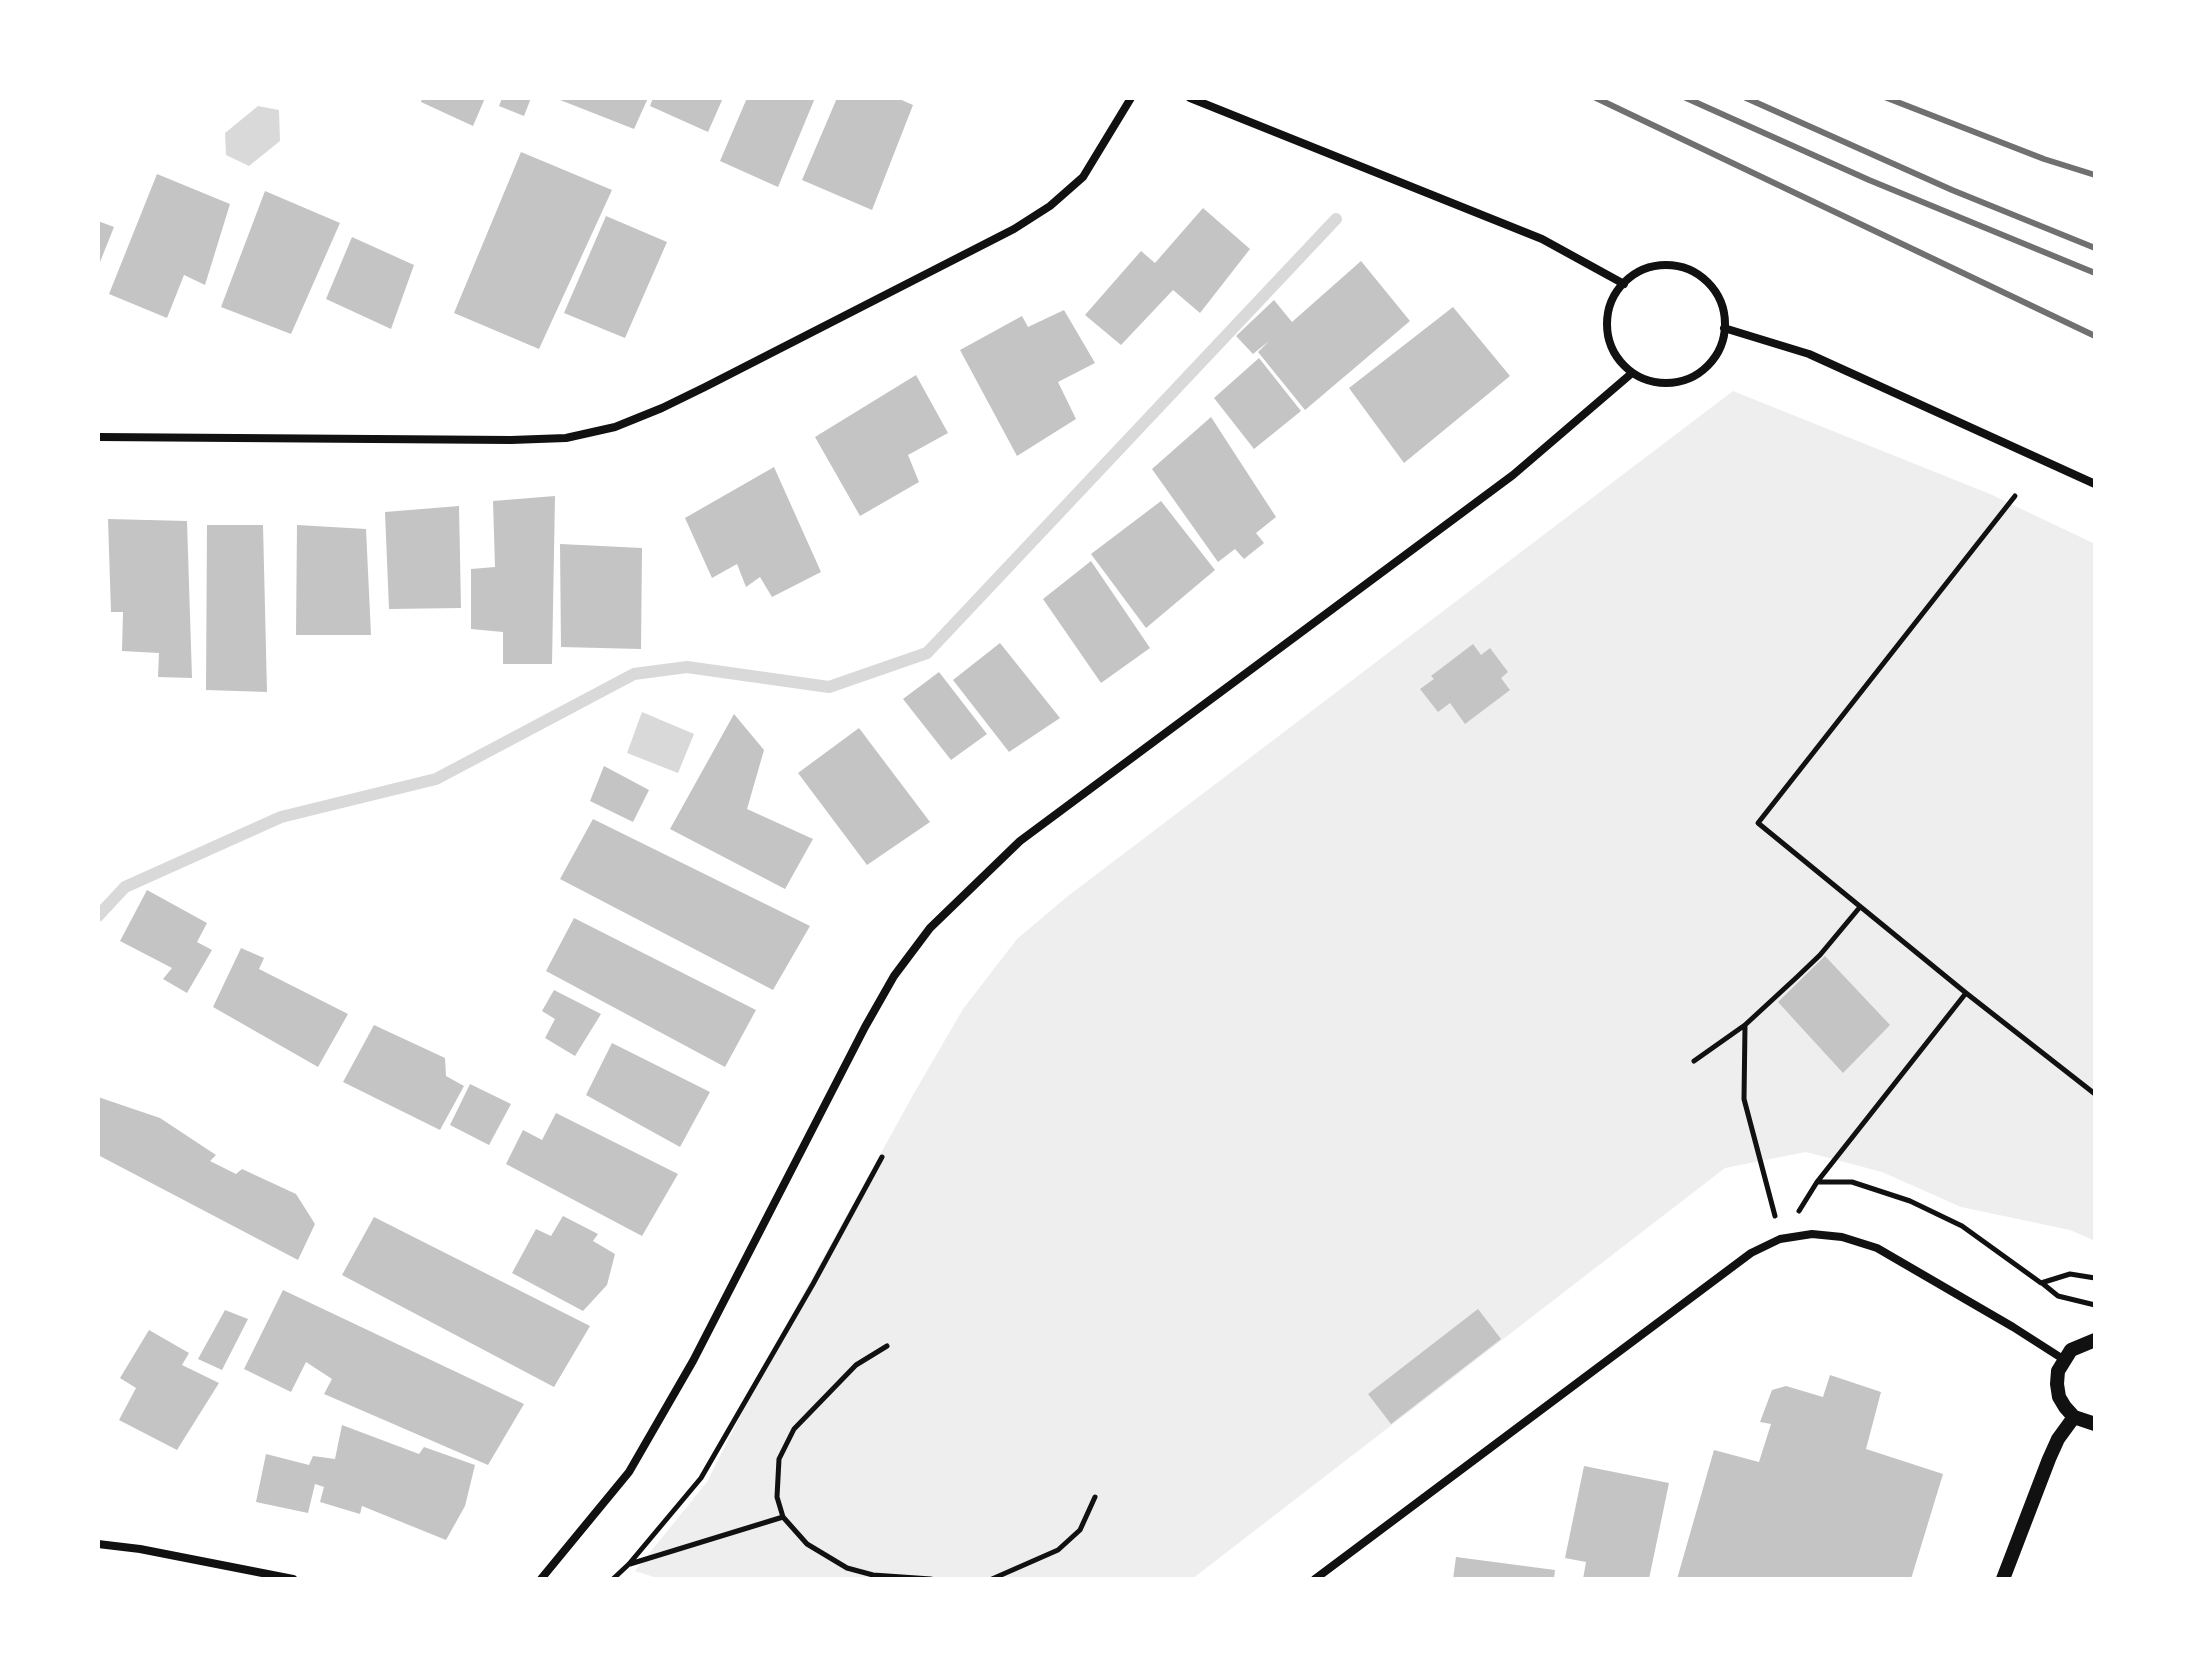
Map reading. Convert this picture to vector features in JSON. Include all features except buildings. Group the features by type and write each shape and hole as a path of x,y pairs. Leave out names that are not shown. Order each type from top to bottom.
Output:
{"street":[{"path":"98,437 511,440 566,438 615,427 662,408 783,349 1050,206 1083,177 1131,98"},
{"path":"1190,98 1542,239 1624,284"},
{"path":"1658,266 1670,266 1695,274 1714,291 1724,315 1721,345 1712,361 1702,371 1685,380 1667,384 1649,381 1632,373 1620,362 1611,347 1607,330 1613,297 1624,284 1633,275 1658,266"},
{"path":"1724,328 1809,354 2095,484"},
{"path":"541,1579 629,1472 693,1361 865,1027 894,976 930,928 970,887 1031,833 1513,475 1632,373"},
{"path":"1315,1579 1739,1262 1780,1239 1812,1234 1842,1237 1877,1248 2063,1359"},
{"path":"2095,1340 2081,1343 2063,1359 2058,1371 2059,1397 2074,1417 2095,1424"},
{"path":"2003,1579 2049,1459 2058,1439 2074,1417"},
{"path":"98,1544 140,1549 293,1579"}],"path":[{"path":"2015,496 1758,823 2095,1094"},
{"path":"1694,1061 1745,1025 1820,955 1860,907"},
{"path":"1780,1239 1817,1182 1966,993"},
{"path":"1745,1025 1744,1099 1780,1239"},
{"path":"613,1579 701,1478 882,1157"},
{"path":"1817,1182 1852,1182 1910,1201 1962,1226 2058,1296 2095,1305"},
{"path":"2041,1283 2070,1274 2095,1278"},
{"path":"887,1346 856,1365 794,1429 779,1459 777,1497 783,1517 807,1544 847,1568 873,1575 931,1579"},
{"path":"992,1579 1058,1550 1080,1530 1095,1497"},
{"path":"629,1564 783,1517"}],"shaded area":[{"path":"258,106 279,110 280,141 249,166 226,155 225,133"},
{"path":"1733,391 1990,494 2095,544 2095,1241 2070,1230 1961,1207 1882,1172 1806,1152 1725,1168 1192,1579 660,1579 635,1571 707,1482 785,1327 913,1095 963,1009 1017,939 1068,896"},
{"path":"642,712 694,734 678,773 627,753"}],"waterway":[{"path":"98,916 125,887 281,817 436,779 634,674 687,667 829,687 927,653 1336,219"}],"railway":[{"path":"1596,98 2095,336"},
{"path":"1686,98 1869,180 2095,273"},
{"path":"1746,98 1952,190 2095,248"},
{"path":"1887,98 2044,159 2095,175"}]}
